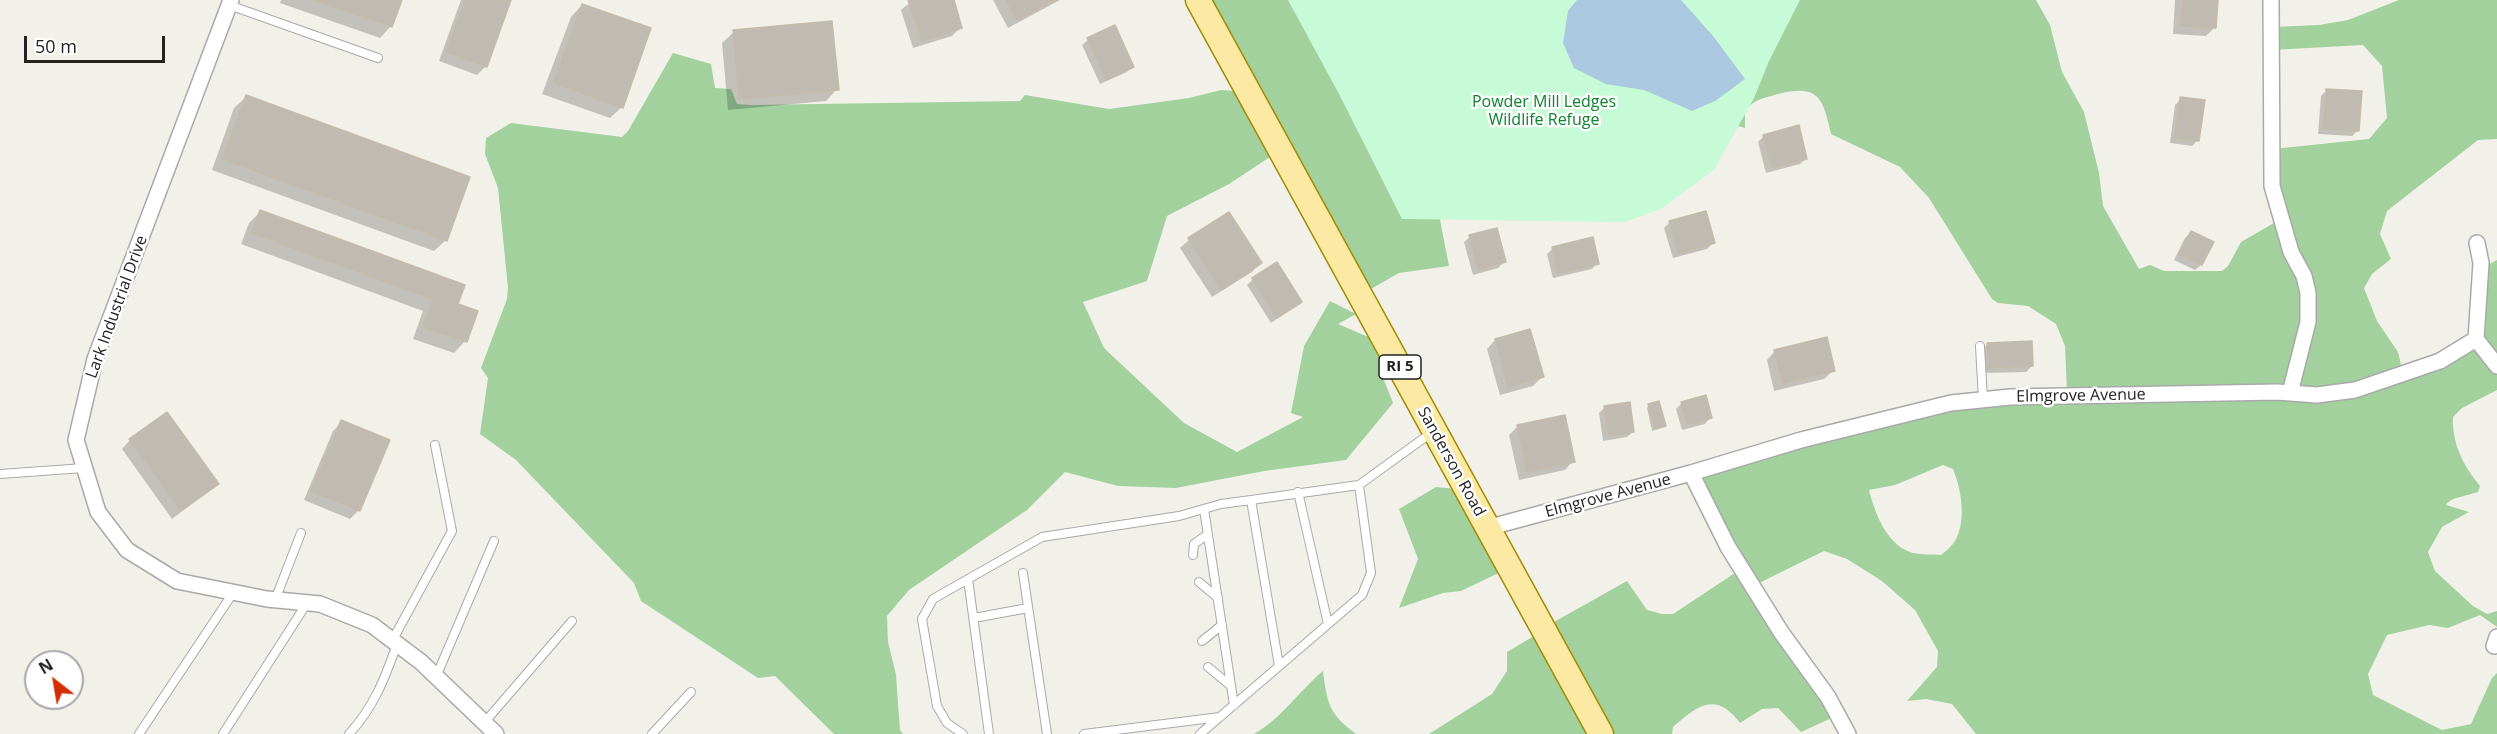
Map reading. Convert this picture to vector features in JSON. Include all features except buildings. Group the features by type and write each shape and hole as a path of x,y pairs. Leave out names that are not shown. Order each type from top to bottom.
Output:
{"main road":[{"name":"Sanderson Road","path":"1198,0 1601,734"}],"street":[{"path":"2271,0 2272,186 2291,252 2304,276 2308,293 2308,322 2290,393"},
{"name":"Lark Industrial Drive","path":"230,3 95,358 76,440 98,512 127,550 177,581 275,600 320,604 372,625 436,677 495,734"},
{"path":"2477,243 2481,263 2476,339 2497,366"},
{"name":"Elmgrove Avenue","path":"1487,528 1691,473 1801,440 1951,403 2010,397 2290,393 2317,395 2355,390 2440,361 2476,339"},
{"path":"1691,473 1728,547 1781,632 1828,697 1848,734"}],"lane":[{"path":"230,3 378,58"},
{"path":"1980,346 1983,400"},
{"path":"963,734 947,723 937,706 922,619 933,599 1042,537 1179,516 1204,509 1298,492 1359,485 1434,430"},
{"path":"349,734 367,715 384,683 395,642 452,531 435,445"},
{"path":"0,474 84,468"},
{"path":"1200,734 1362,595 1371,573 1359,485"},
{"path":"1298,492 1328,624"},
{"path":"1251,500 1279,666"},
{"path":"1204,509 1234,705"},
{"path":"275,600 301,533"},
{"path":"1193,555 1194,544 1208,534"},
{"path":"436,677 494,542"},
{"path":"1023,573 1047,734"},
{"path":"968,579 989,734"},
{"path":"1199,582 1218,598"},
{"path":"139,734 233,593"},
{"path":"223,734 307,603"},
{"path":"974,618 1028,608"},
{"path":"484,723 572,621"},
{"path":"1202,641 1222,625"},
{"path":"1208,667 1231,686"},
{"path":"652,734 691,692"},
{"path":"1084,734 1220,717"}],"green space":[{"path":"1198,0 1556,0 1458,200 1440,220 1449,266 1399,273 1362,294 1279,151 1229,184 1167,216 1147,281 1083,302 1104,348 1184,423 1237,452 1303,417 1291,413 1304,346 1330,301 1356,314 1338,324 1387,345 1380,370 1393,403 1346,460 1264,471 1176,488 1118,486 1065,472 1027,510 909,590 887,616 888,642 896,675 900,730 903,734 834,734 775,676 758,678 641,601 634,583 516,460 480,434 488,378 481,368 507,299 508,288 498,188 485,154 486,138 511,123 622,137 628,131 673,53 711,64 715,88 731,89 737,104 751,105 1020,101 1025,95 1109,109 1189,98 1221,90 1248,92"},
{"name":"Powder Mill Ledges Wildlife Refuge","path":"1288,0 1800,0 1769,61 1754,98 1714,170 1661,209 1625,222 1402,219 1339,94"},
{"path":"1706,0 2036,0 2050,25 2062,72 2084,112 2099,173 2103,206 2139,269 2150,265 2164,271 2222,271 2228,266 2241,242 2279,220 2273,149 2369,139 2387,118 2382,66 2363,45 2271,50 2272,27 2319,25 2348,20 2399,0 2497,0 2497,139 2478,140 2387,211 2380,234 2391,259 2372,274 2364,288 2377,321 2398,352 2402,369 2485,341 2480,304 2480,269 2497,260 2497,390 2462,408 2453,417 2454,436 2460,454 2480,486 2478,492 2447,503 2446,505 2469,512 2442,527 2428,552 2435,571 2473,606 2487,614 2497,611 2497,627 2480,615 2448,628 2429,625 2387,635 2368,674 2373,695 2442,730 2471,724 2492,678 2497,673 2497,734 1976,734 1952,704 1926,699 1907,701 1937,667 1938,651 1915,610 1882,581 1847,559 1824,551 1755,585 1836,716 1801,732 1778,708 1762,709 1740,723 1731,713 1715,704 1699,708 1682,719 1673,727 1672,734 1429,734 1492,694 1507,671 1507,652 1545,627 1627,581 1647,610 1673,614 1741,569 1691,473 1854,425 2067,392 2065,346 2056,324 2028,306 1998,303 1992,299 1929,198 1900,167 1831,134 1825,111 1817,96 1802,91 1791,91 1760,100 1745,111 1745,128 1708,118","holes":["1943,465 1953,469 1962,505 1961,524 1955,541 1941,555 1916,554 1904,549 1889,536 1883,527 1869,490 1895,485"]},
{"path":"1436,487 1466,490 1505,570 1461,591 1443,593 1399,608 1418,559 1399,509"},
{"path":"1323,671 1331,707 1340,720 1356,734 1254,734 1273,721"}],"water":[{"path":"1577,0 1681,0 1713,36 1745,79 1715,101 1692,111 1644,90 1606,84 1574,68 1563,43 1568,11"}]}
